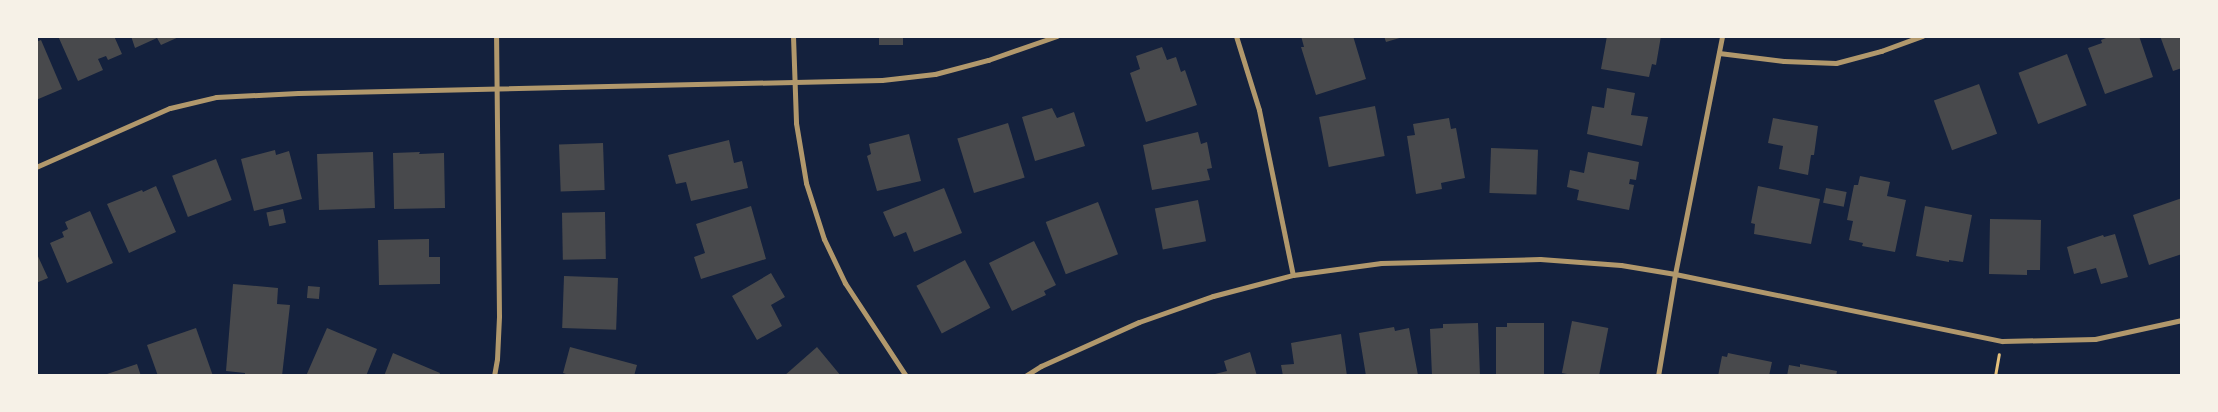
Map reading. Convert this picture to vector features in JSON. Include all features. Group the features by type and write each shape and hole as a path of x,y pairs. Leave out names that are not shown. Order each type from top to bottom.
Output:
{"street":[{"path":"494,376 499,316 496,36"},
{"path":"793,36 796,123 806,183 824,239 845,283 906,376"},
{"path":"36,167 170,108 216,97 882,80 935,74 988,60 1057,36"},
{"path":"1236,36 1259,110 1293,275"},
{"path":"1658,376 1675,274 1722,36"},
{"path":"1719,53 1784,61 1836,63 1881,51 1922,36"},
{"path":"1025,376 1041,366 1139,322 1212,296 1293,275 1381,263 1540,259 1612,264 1675,274 2002,341 2095,339 2182,320"}],"path":[{"path":"1995,376 2002,341"}],"building":[{"path":"58,36 114,36 122,54 108,60 106,56 98,59 103,70 78,81"},
{"path":"131,36 181,36 161,45 157,38 135,48"},
{"path":"879,36 903,36 903,45 879,45"},
{"path":"1301,36 1353,36 1366,79 1316,95 1301,47 1304,47"},
{"path":"1384,36 1402,36 1403,37 1386,42"},
{"path":"1607,36 1661,36 1656,65 1652,64 1649,77 1601,69"},
{"path":"2111,36 2139,36 2153,77 2105,94 2088,48 2102,43 2101,40"},
{"path":"2160,36 2182,36 2182,68 2173,71"},
{"path":"41,40 62,89 36,100 36,42"},
{"path":"1162,47 1167,60 1176,57 1181,72 1185,70 1197,105 1146,122 1130,73 1140,69 1136,56"},
{"path":"2067,54 2087,105 2038,124 2018,73"},
{"path":"1979,84 1997,134 1952,150 1934,100"},
{"path":"1607,88 1635,93 1631,115 1648,117 1642,146 1587,134 1592,106 1604,108"},
{"path":"1375,106 1385,156 1329,167 1319,117"},
{"path":"1052,108 1057,118 1074,112 1085,146 1035,161 1022,117"},
{"path":"1449,118 1451,129 1456,128 1465,178 1441,183 1442,189 1416,194 1407,136 1415,135 1413,124"},
{"path":"1773,118 1818,126 1814,155 1811,155 1808,175 1779,169 1783,146 1768,143"},
{"path":"1008,123 1025,178 974,193 957,138"},
{"path":"1198,132 1201,144 1207,142 1212,168 1207,169 1210,180 1152,190 1143,145"},
{"path":"909,134 921,181 877,191 867,156 871,154 869,144"},
{"path":"729,140 734,163 742,161 748,188 691,201 686,182 676,184 668,155"},
{"path":"603,143 605,190 561,192 559,145"},
{"path":"1491,148 1538,150 1536,195 1489,193"},
{"path":"275,150 276,155 289,151 302,199 254,211 241,159"},
{"path":"373,152 375,208 319,210 317,154"},
{"path":"420,152 419,154 444,153 445,208 394,209 393,153"},
{"path":"1588,152 1639,162 1636,180 1630,179 1629,184 1634,185 1629,210 1577,200 1579,190 1567,187 1570,170 1584,173"},
{"path":"216,159 232,200 188,217 172,176"},
{"path":"1860,176 1890,182 1887,196 1906,200 1895,252 1862,246 1863,243 1849,240 1853,221 1847,220 1854,185 1858,185"},
{"path":"156,186 176,232 129,253 107,204"},
{"path":"1758,186 1820,199 1811,244 1754,234 1755,224 1751,223"},
{"path":"944,188 962,233 914,252 906,232 894,237 883,212"},
{"path":"1826,188 1847,192 1844,207 1823,203"},
{"path":"2182,198 2182,254 2149,265 2133,215"},
{"path":"1198,200 1206,241 1163,250 1155,208"},
{"path":"1098,202 1118,254 1066,274 1046,222"},
{"path":"751,206 766,259 701,279 694,257 705,253 696,224"},
{"path":"1925,206 1972,215 1963,262 1949,260 1949,262 1916,256"},
{"path":"283,209 286,223 269,226 266,213"},
{"path":"90,211 113,263 67,283 50,243 64,237 62,232 68,229 65,222"},
{"path":"605,212 606,259 563,260 562,213"},
{"path":"1990,219 2041,220 2040,270 2027,270 2027,275 1989,274"},
{"path":"2115,234 2128,277 2101,284 2096,268 2074,274 2067,247 2103,235 2104,237"},
{"path":"429,239 429,257 440,257 440,284 379,285 378,240"},
{"path":"1034,241 1056,285 1044,291 1046,295 1012,311 989,263"},
{"path":"36,252 48,278 36,283"},
{"path":"965,260 990,308 942,334 916,286"},
{"path":"771,273 785,297 771,305 782,326 757,340 732,296"},
{"path":"564,276 618,278 616,330 562,328"},
{"path":"233,284 278,288 277,304 290,305 282,376 245,376 245,373 226,371"},
{"path":"308,286 320,287 319,299 307,298"},
{"path":"1572,321 1608,328 1599,376 1577,376 1562,373"},
{"path":"1478,323 1480,376 1432,376 1430,329 1443,328 1443,324"},
{"path":"1507,323 1544,323 1544,375 1496,376 1496,327 1507,327"},
{"path":"1394,327 1395,331 1409,328 1418,375 1366,376 1359,333"},
{"path":"196,328 213,376 158,376 147,345"},
{"path":"327,328 377,349 366,376 306,376"},
{"path":"1341,334 1347,376 1283,376 1281,365 1294,364 1291,343"},
{"path":"570,347 637,365 634,376 572,376 563,373"},
{"path":"817,347 841,376 784,376"},
{"path":"1250,352 1257,376 1207,376 1227,371 1224,361"},
{"path":"393,353 440,373 439,376 384,376"},
{"path":"1728,353 1772,362 1769,376 1718,376 1722,356 1727,357"},
{"path":"137,364 141,376 104,376 104,375"},
{"path":"1800,364 1837,371 1836,376 1787,376 1789,365 1800,367"}]}
